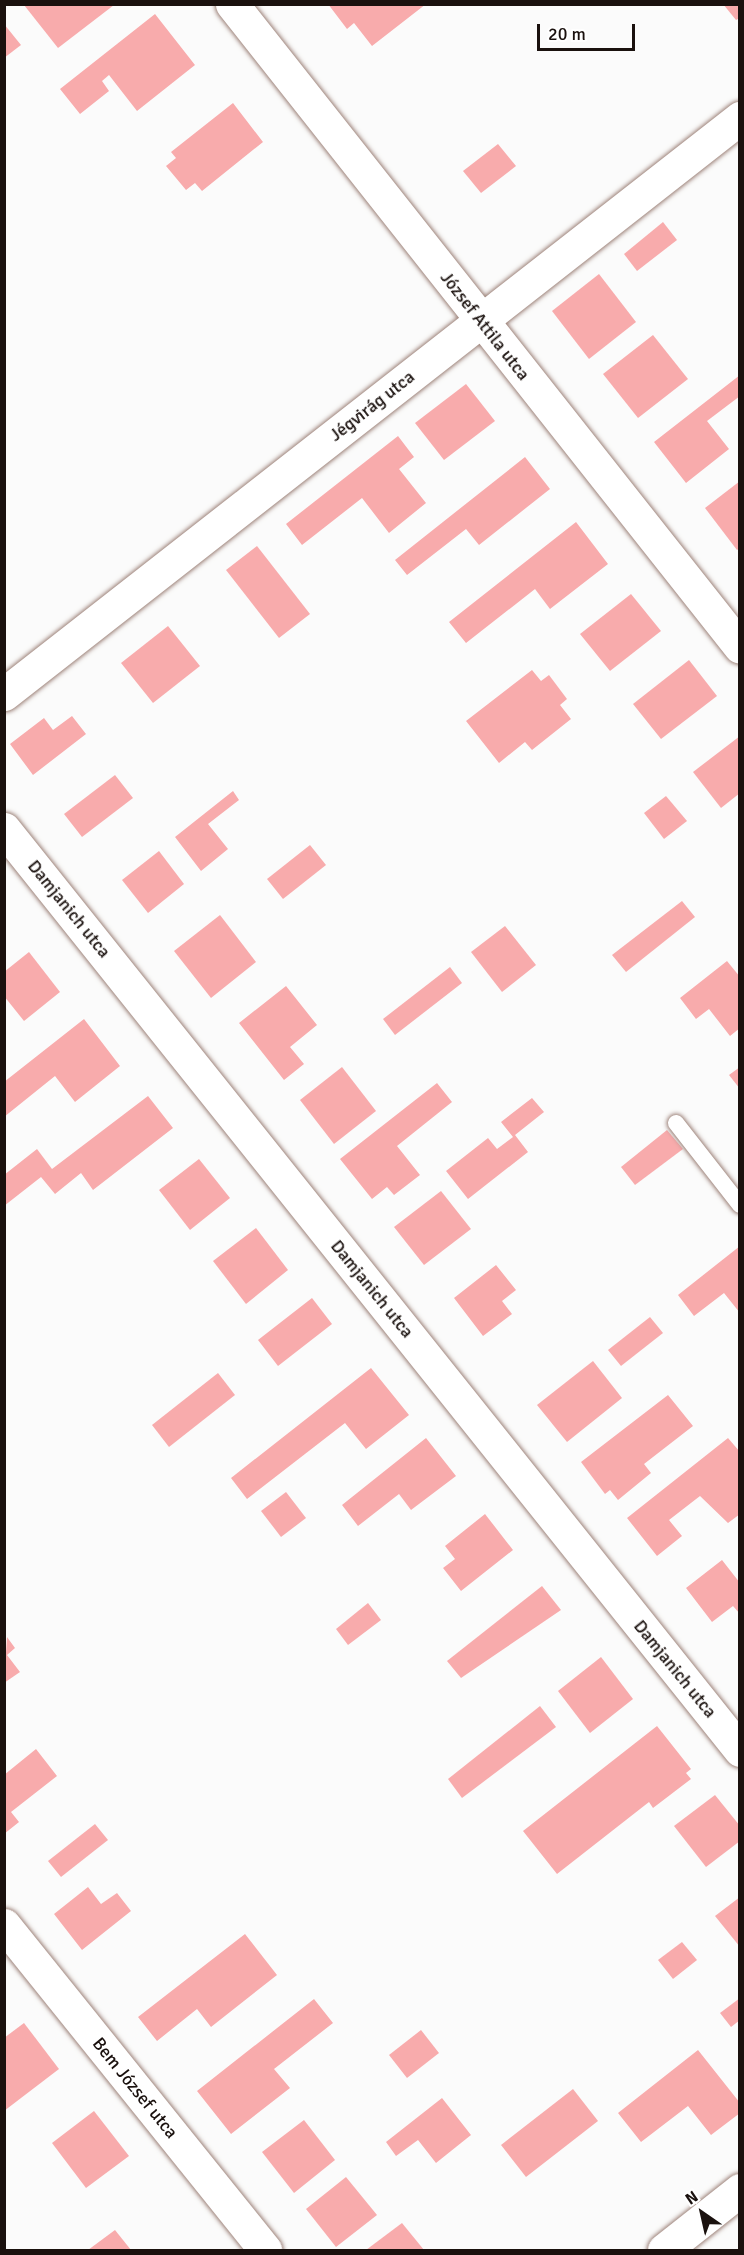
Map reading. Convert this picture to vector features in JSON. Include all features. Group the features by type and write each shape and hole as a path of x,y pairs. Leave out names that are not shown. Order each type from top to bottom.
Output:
{"street":[{"name":"József Attila utca","path":"232,4 740,647"},
{"name":"Jégvirág utca","path":"4,694 740,118"},
{"name":"Damjanich utca","path":"4,829 740,1750"},
{"name":"Bem József utca","path":"4,1925 265,2250"},
{"path":"664,2250 740,2190"}],"lane":[{"path":"676,1123 740,1205"}],"building":[{"path":"328,4 426,4 372,46 354,23 347,29"},
{"path":"723,4 740,4 740,18 736,20"},
{"path":"24,5 114,5 58,48"},
{"path":"155,14 195,65 137,111 109,75 102,81 109,91 80,114 60,89"},
{"path":"4,24 21,45 4,58"},
{"path":"233,103 263,142 202,191 195,183 186,190 166,166 176,158 171,152"},
{"path":"498,144 516,166 481,193 463,171"},
{"path":"663,222 677,240 637,271 624,254"},
{"path":"599,274 636,322 589,359 552,311"},
{"path":"653,335 688,379 638,418 603,374"},
{"path":"740,375 740,396 707,421 729,449 686,483 654,442"},
{"path":"466,384 495,421 444,460 415,423"},
{"path":"398,436 414,457 399,469 426,503 389,533 362,498 302,545 286,524"},
{"path":"525,457 550,489 479,545 466,529 407,575 395,560"},
{"path":"740,481 740,548 737,550 705,508"},
{"path":"576,522 608,564 550,609 535,589 466,643 449,622"},
{"path":"257,546 310,614 279,638 226,570"},
{"path":"631,594 661,631 610,671 580,634"},
{"path":"168,626 200,666 153,703 121,663"},
{"path":"689,660 717,696 661,739 633,704"},
{"path":"532,670 541,681 549,675 567,699 560,705 571,719 532,750 525,742 499,763 466,721"},
{"path":"72,716 86,734 33,775 10,744 44,718 53,730"},
{"path":"740,736 740,793 721,808 693,772"},
{"path":"115,775 133,798 82,837 64,814"},
{"path":"233,791 239,800 208,824 228,849 201,871 175,837"},
{"path":"666,796 687,821 664,839 644,813"},
{"path":"310,845 326,865 283,899 267,879"},
{"path":"159,851 184,884 148,913 122,880"},
{"path":"682,901 695,917 626,972 612,955"},
{"path":"220,915 256,962 211,998 174,951"},
{"path":"505,926 536,965 502,992 471,952"},
{"path":"29,952 60,992 24,1021 4,996 4,972"},
{"path":"727,961 740,977 740,1028 730,1036 709,1009 696,1019 680,998"},
{"path":"450,967 462,983 395,1035 383,1019"},
{"path":"286,986 317,1025 290,1047 304,1064 284,1080 239,1023"},
{"path":"84,1019 120,1066 75,1102 55,1076 4,1117 4,1082"},
{"path":"342,1067 376,1111 334,1144 300,1100"},
{"path":"740,1067 740,1089 729,1075"},
{"path":"437,1083 452,1102 397,1146 420,1175 394,1195 387,1187 372,1199 340,1159"},
{"path":"148,1096 173,1128 93,1190 81,1173 55,1194 41,1177 4,1206 4,1175 37,1149 52,1169"},
{"path":"532,1098 544,1112 515,1135 528,1152 468,1199 446,1171 488,1138 497,1149 513,1137 501,1122"},
{"path":"667,1130 683,1149 635,1185 621,1167"},
{"path":"199,1159 230,1198 190,1230 159,1190"},
{"path":"441,1191 471,1229 424,1265 394,1227"},
{"path":"256,1228 288,1270 246,1304 213,1261"},
{"path":"740,1246 740,1313 724,1293 694,1316 678,1295"},
{"path":"496,1265 516,1290 502,1301 512,1314 483,1336 454,1298"},
{"path":"312,1298 332,1324 278,1366 258,1340"},
{"path":"650,1317 663,1333 621,1366 608,1350"},
{"path":"593,1361 622,1398 567,1442 537,1405"},
{"path":"371,1368 409,1415 366,1449 345,1423 247,1499 231,1478"},
{"path":"218,1373 235,1395 169,1447 152,1425"},
{"path":"668,1395 693,1426 644,1464 651,1473 618,1500 610,1490 605,1494 581,1462"},
{"path":"426,1438 456,1476 411,1510 399,1494 358,1526 342,1505"},
{"path":"728,1438 740,1452 740,1514 728,1523 700,1496 669,1520 682,1536 657,1556 627,1518"},
{"path":"286,1492 306,1518 281,1537 261,1511"},
{"path":"485,1514 513,1550 461,1591 443,1568 455,1559 445,1546"},
{"path":"722,1560 740,1583 740,1614 733,1606 712,1622 686,1588"},
{"path":"542,1586 561,1610 461,1678 447,1661"},
{"path":"368,1603 381,1620 348,1645 336,1629"},
{"path":"7,1637 15,1648 7,1655 20,1672 4,1683"},
{"path":"601,1657 633,1699 590,1733 558,1691"},
{"path":"540,1706 556,1727 462,1798 448,1779"},
{"path":"657,1726 691,1769 686,1773 691,1779 653,1808 649,1802 557,1874 523,1831"},
{"path":"36,1749 57,1776 11,1812 19,1822 4,1834 4,1775"},
{"path":"715,1795 740,1826 740,1841 706,1867 674,1826"},
{"path":"95,1824 108,1840 61,1877 48,1861"},
{"path":"88,1887 101,1904 117,1893 131,1911 82,1950 54,1914"},
{"path":"740,1897 740,1947 715,1916"},
{"path":"245,1934 277,1975 211,2027 197,2009 157,2041 138,2017"},
{"path":"682,1942 697,1960 673,1979 658,1960"},
{"path":"740,1998 740,2020 731,2027 720,2013"},
{"path":"314,1999 333,2023 274,2069 290,2088 231,2134 197,2091"},
{"path":"24,2023 59,2069 4,2111 4,2038"},
{"path":"421,2030 439,2053 407,2078 389,2055"},
{"path":"698,2050 740,2103 740,2113 711,2135 688,2106 641,2142 618,2113"},
{"path":"573,2089 598,2121 526,2177 501,2145"},
{"path":"442,2098 471,2135 436,2163 418,2140 396,2156 386,2142"},
{"path":"94,2111 129,2156 86,2188 52,2143"},
{"path":"304,2120 335,2160 294,2193 262,2152"},
{"path":"346,2177 377,2215 336,2247 306,2209"},
{"path":"402,2223 424,2250 366,2250"},
{"path":"115,2230 131,2250 88,2250"}]}
